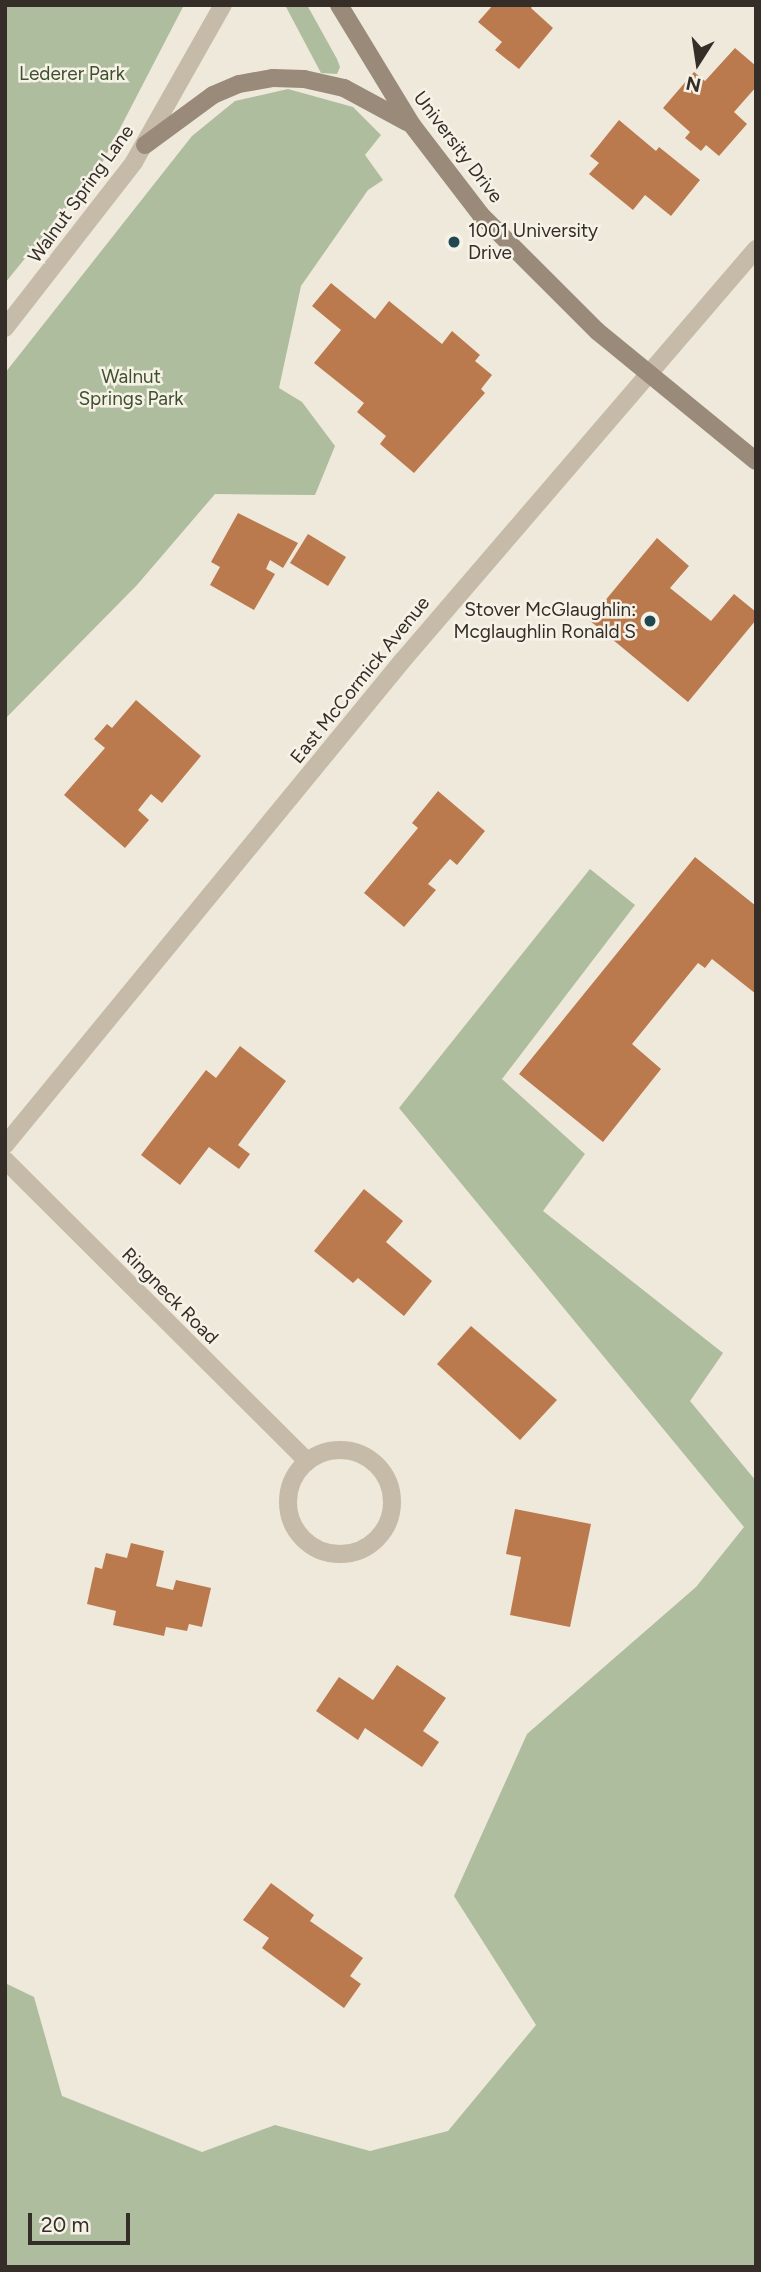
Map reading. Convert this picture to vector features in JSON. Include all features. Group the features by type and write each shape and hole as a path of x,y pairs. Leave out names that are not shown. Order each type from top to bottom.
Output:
{"main road":[{"name":"University Drive","path":"339,5 412,125 481,215 597,331 646,374 756,461"},
{"path":"145,145 213,95 239,84 273,78 304,79 344,88 412,125"}],"street":[{"name":"Walnut Spring Lane","path":"5,328 98,211 145,145 223,5"},
{"name":"East McCormick Avenue","path":"5,1145 403,660 756,249"},
{"name":"Ringneck Road","path":"5,1160 307,1461"},
{"path":"343,1449 361,1454 377,1465 390,1490 390,1519 380,1535 365,1548 347,1554 328,1552 310,1545 297,1531 289,1513 288,1494 294,1476 307,1461 324,1451 343,1449"}],"green space":[{"name":"Lederer Park","path":"5,5 184,5 101,165 5,283"},
{"path":"285,5 307,5 337,59 340,67 337,74 321,73"},
{"name":"Walnut Springs Park","path":"288,89 353,107 381,135 365,155 383,180 368,190 301,286 279,388 302,402 335,446 315,495 215,494 137,585 5,719 5,373 192,136 235,101"},
{"path":"590,869 635,905 502,1079 585,1154 543,1211 723,1353 690,1401 756,1481 756,2267 5,2267 5,1983 34,1997 62,2096 202,2152 275,2125 370,2151 448,2131 536,2025 454,1896 527,1734 696,1587 744,1527 399,1108"}],"building":[{"path":"493,5 533,5 531,8 553,28 519,69 495,50 502,42 478,22"},
{"path":"735,48 756,66 756,87 734,112 747,124 719,156 706,145 701,151 685,138 690,132 663,108 694,72 705,81"},
{"path":"619,120 656,151 659,147 700,180 671,216 645,195 633,210 589,174 599,163 590,156"},
{"path":"331,283 375,319 389,301 442,344 452,331 480,355 475,361 492,375 481,389 485,393 414,473 380,444 386,436 357,412 364,403 314,363 341,330 312,306"},
{"path":"238,513 298,543 283,568 270,560 266,569 275,574 254,610 210,585 220,567 211,562"},
{"path":"308,534 346,557 328,586 290,563"},
{"name":"Stover McGlaughlin: Mcglaughlin Ronald S","path":"657,538 689,566 670,588 711,621 734,594 756,612 756,620 688,702 589,620"},
{"path":"136,700 201,756 162,803 151,794 138,810 149,820 125,848 64,795 105,748 94,739 107,724 112,728"},
{"path":"438,791 485,831 457,865 450,859 428,884 436,890 404,927 364,893 418,828 412,823"},
{"path":"695,857 756,906 756,994 712,959 705,968 698,963 632,1044 661,1069 603,1142 519,1074"},
{"path":"240,1046 286,1081 238,1145 250,1154 239,1169 209,1147 180,1185 141,1155 206,1070 216,1078"},
{"path":"364,1189 403,1221 386,1242 432,1281 404,1316 358,1278 353,1283 314,1251"},
{"path":"471,1326 557,1400 520,1440 437,1364"},
{"path":"515,1509 591,1524 570,1627 510,1615 521,1557 506,1554"},
{"path":"131,1543 164,1551 156,1586 173,1590 176,1580 211,1588 202,1627 189,1624 187,1631 166,1627 164,1636 113,1625 116,1611 87,1604 95,1567 102,1569 106,1553 127,1558"},
{"path":"397,1665 446,1698 423,1731 439,1742 422,1767 365,1728 358,1740 316,1711 339,1677 373,1700"},
{"path":"271,1883 314,1915 310,1921 363,1958 350,1976 361,1984 344,2008 262,1948 269,1938 243,1920"}],"place":[{"name":"1001 University Drive","path":"454,242"},
{"name":"Stover McGlaughlin: Mcglaughlin Ronald S","path":"650,621"}]}
